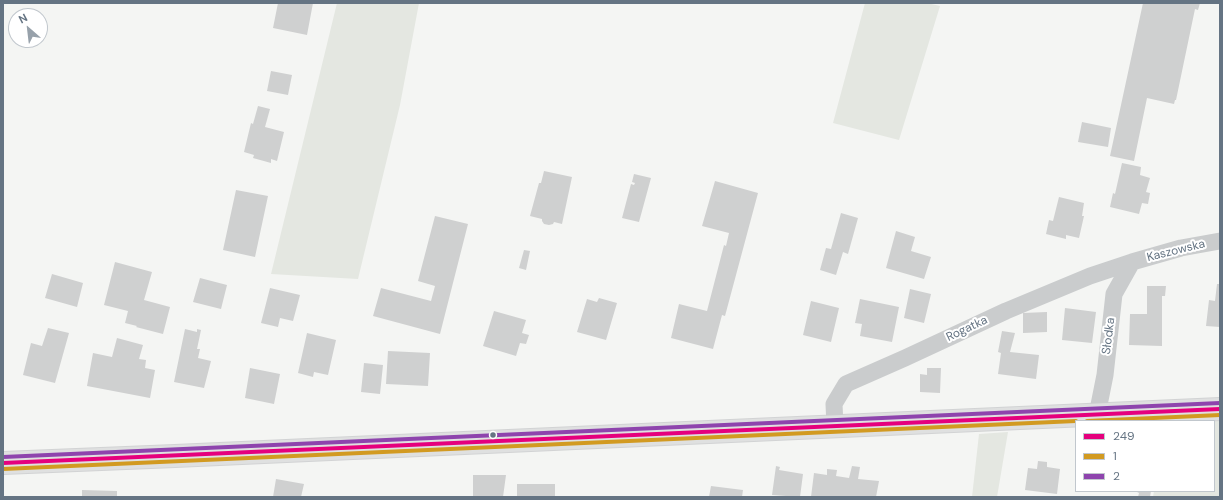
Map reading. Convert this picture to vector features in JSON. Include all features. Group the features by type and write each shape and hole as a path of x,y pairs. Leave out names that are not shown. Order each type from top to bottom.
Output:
{"main road":[{"path":"3,463 1220,409"}],"street":[{"name":"Kaszowska","path":"1132,262 1182,248 1220,241"},
{"name":"Słodka","path":"1098,415 1114,294 1132,262"},
{"name":"Rogatka","path":"835,426 834,404 846,384 1006,311 1090,276 1132,262"}],"shaded area":[{"path":"337,3 419,3 400,105 358,279 271,274"},
{"path":"865,3 927,3 940,6 899,140 833,123"},
{"path":"1215,421 1220,421 1220,497 1153,497 1154,492 1215,492"},
{"path":"1008,432 997,497 972,497 979,434"}],"building":[{"path":"278,3 313,3 307,35 273,28"},
{"path":"1143,3 1200,3 1198,10 1195,9 1176,100 1174,104 1147,98 1134,161 1110,156"},
{"path":"271,71 292,75 288,95 267,91"},
{"path":"258,106 270,109 265,127 284,132 277,161 271,159 271,163 253,158 254,155 244,152 251,123 253,124"},
{"path":"1082,122 1111,128 1108,147 1078,142"},
{"path":"1122,163 1141,167 1140,175 1150,178 1146,192 1150,193 1148,204 1142,203 1139,214 1110,207 1113,193 1115,194"},
{"path":"544,171 572,177 562,224 554,222 553,224 549,225 544,224 542,219 530,216 539,183 541,183"},
{"path":"634,174 651,178 639,222 622,218 631,184 634,185 635,183 632,182"},
{"path":"715,181 758,193 725,316 722,315 713,349 671,338 679,304 707,311 724,245 726,246 729,233 702,226"},
{"path":"236,190 268,196 255,257 223,250"},
{"path":"1059,197 1084,203 1082,216 1084,216 1079,238 1066,235 1066,239 1046,234 1049,220 1053,221"},
{"path":"841,213 858,218 848,254 843,252 836,275 820,270 826,248 831,249"},
{"path":"435,216 468,224 440,334 373,316 381,288 431,301 435,286 418,281"},
{"path":"896,231 915,237 911,251 931,257 924,279 886,268"},
{"path":"524,250 530,251 526,270 519,268"},
{"path":"115,262 152,272 144,300 170,307 163,334 125,323 128,311 104,305"},
{"path":"52,274 83,283 77,307 45,298"},
{"path":"200,278 227,285 221,309 193,302"},
{"path":"1217,284 1220,284 1220,327 1206,326 1209,300 1215,301"},
{"path":"1147,286 1166,286 1165,296 1162,296 1162,346 1129,345 1130,314 1147,314"},
{"path":"270,288 300,295 293,321 280,318 278,327 261,323"},
{"path":"910,289 931,294 924,323 904,318"},
{"path":"599,298 617,303 606,340 577,332 587,299 597,302"},
{"path":"860,299 899,307 892,342 860,336 862,324 855,323"},
{"path":"811,301 839,308 831,342 803,335"},
{"path":"1065,308 1096,312 1092,343 1062,340"},
{"path":"494,311 526,320 522,333 529,335 526,344 520,343 516,356 483,346"},
{"path":"1047,312 1047,332 1023,333 1023,313"},
{"path":"48,328 69,333 55,383 23,375 31,343 42,346"},
{"path":"185,329 197,332 197,329 201,330 197,349 200,349 198,358 211,361 204,388 174,382"},
{"path":"1002,331 1015,333 1010,352 1039,355 1036,379 998,374 1001,353 998,352"},
{"path":"307,333 336,340 328,375 314,372 313,377 298,373"},
{"path":"117,338 143,345 139,359 146,360 145,368 155,370 150,398 87,386 93,353 112,357"},
{"path":"388,351 430,353 428,386 386,384"},
{"path":"364,363 383,365 380,394 361,392"},
{"path":"250,368 280,374 274,404 245,398"},
{"path":"927,368 941,368 940,393 920,392 920,374 927,375"},
{"path":"1038,461 1047,462 1047,467 1060,469 1057,494 1025,490 1028,468 1037,469"},
{"path":"776,466 780,467 779,470 803,474 800,497 772,495"},
{"path":"852,466 860,467 858,479 879,481 876,497 811,497 814,473 827,475 827,469 837,470 836,476 849,478"},
{"path":"473,475 506,475 503,497 473,497"},
{"path":"276,479 304,484 301,497 273,497"},
{"path":"517,484 555,484 555,497 517,497"},
{"path":"711,486 743,490 742,497 709,497"},
{"path":"82,490 117,491 117,497 82,497"},
{"path":"1137,492 1151,492 1150,497 1138,497 1139,493"}],"transit line":[{"name":"2","path":"3,457 1220,403"},
{"name":"249","path":"3,463 1220,409"},
{"name":"1","path":"1109,420 1220,415"},
{"name":"1","path":"3,469 1075,421"}]}
